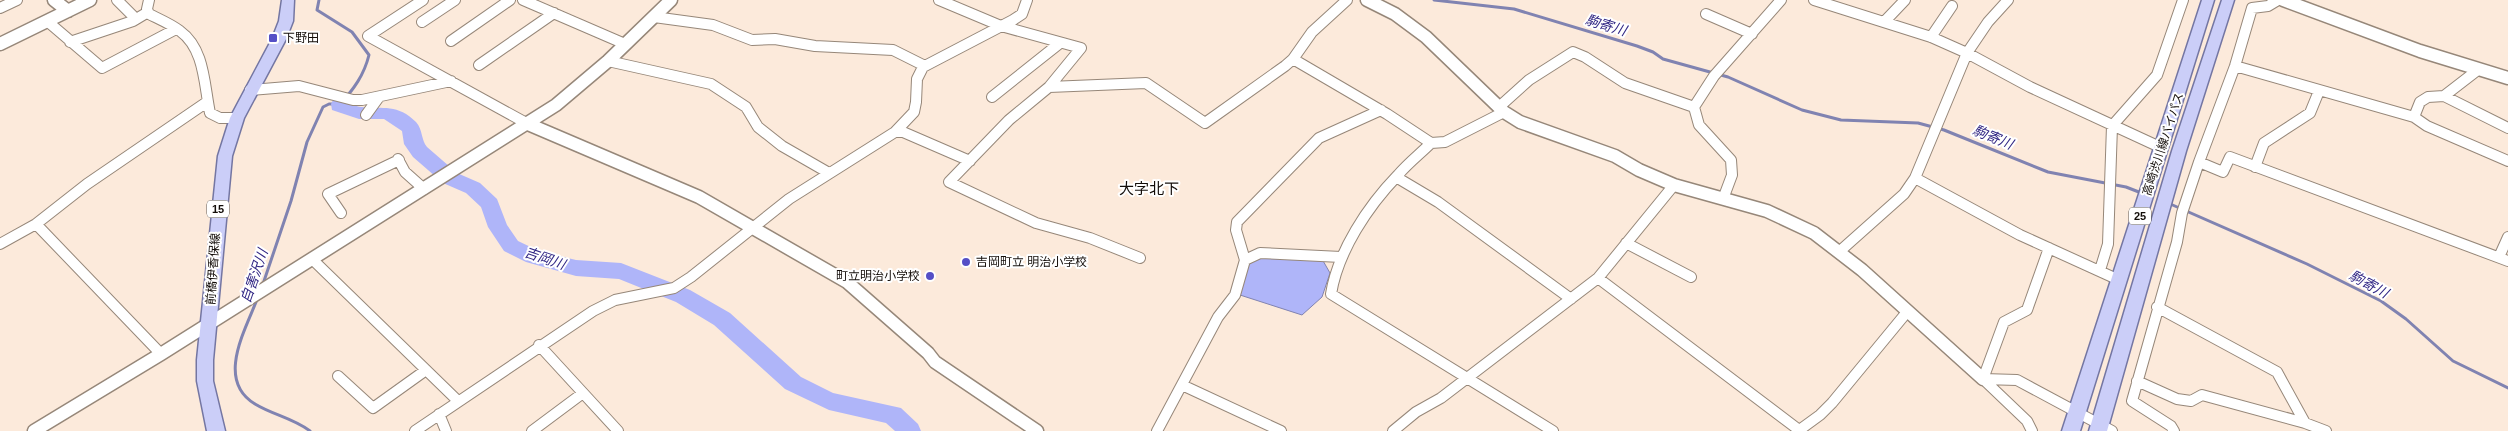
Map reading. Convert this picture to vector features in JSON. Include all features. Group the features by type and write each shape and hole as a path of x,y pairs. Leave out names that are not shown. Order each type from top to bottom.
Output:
{"main road":[{"name":"前橋伊香保線","path":"216,431 205,381 204,360 209,323 213,257 225,156 237,118 250,90 279,39 286,21 288,0"},
{"name":"高崎渋川線バイパス","path":"2071,431 2208,0"},
{"name":"高崎渋川線バイパス","path":"2104,429 2179,151 2228,0"}],"street":[{"path":"0,8 17,0"},
{"path":"54,0 68,11"},
{"path":"0,44 90,0"},
{"path":"117,0 136,19"},
{"path":"149,0 146,9 148,12 176,29 191,42 200,59 210,113 214,117 237,118"},
{"path":"423,0 368,36 528,124 699,198 847,282 928,353 934,362 1037,431"},
{"path":"422,22 455,0"},
{"path":"451,41 510,0"},
{"path":"523,0 625,44"},
{"path":"34,431 161,354 528,124 576,90 671,0"},
{"path":"939,0 1001,26 1080,48 1049,86 1009,120 950,182 1036,223 1090,238 1140,258"},
{"path":"415,431 539,345 615,300 674,288 753,229 789,199 895,132 908,119 916,107 915,78 925,66 1022,14 1027,0"},
{"path":"1049,86 1067,88 1128,82 1146,83 1205,123 1294,59 1312,32 1347,0"},
{"path":"1367,0 1395,14 1426,37 1502,110 1520,122 1616,156 1639,170 1674,185 1784,218 1814,233 1840,251 1983,379 2027,421 2032,431"},
{"path":"1723,199 1732,175 1730,160 1699,125 1694,107 1714,76 1781,0"},
{"path":"1814,0 1885,21 1967,52 2030,87 2162,148"},
{"path":"1885,21 1905,0"},
{"path":"1840,251 1904,194 1915,178 1967,52 1988,22 2008,0"},
{"path":"2100,270 2108,244 2112,126 2151,85 2158,74 2183,0"},
{"path":"2174,431 2171,426 2132,401 2157,306 2199,162 2235,66 2252,8 2268,6 2278,0"},
{"path":"2283,0 2420,51 2508,78"},
{"path":"1931,37 1952,6"},
{"path":"70,42 136,19 148,12"},
{"path":"479,65 554,13"},
{"path":"1706,14 1752,34"},
{"path":"654,17 713,25 752,40 775,39 815,46 892,50 925,66"},
{"path":"47,21 102,68 176,29"},
{"path":"992,97 1060,43"},
{"path":"1294,59 1380,110 1430,143 1445,142 1502,110 1529,80 1573,52 1592,59 1616,78 1629,84 1694,107"},
{"path":"608,61 710,84 746,108 758,126 782,146 830,173"},
{"path":"2235,66 2414,118 2426,126 2508,160"},
{"path":"2444,96 2479,69"},
{"path":"250,90 299,86 353,100 379,97 451,81"},
{"path":"2255,167 2264,143 2270,137 2310,113 2316,103 2319,91"},
{"path":"2414,118 2420,102 2428,97 2444,96 2508,128"},
{"path":"370,111 379,97"},
{"path":"0,244 36,224 87,184 134,154 207,102"},
{"path":"1157,431 1218,317 1235,295 1246,260 1236,230 1237,222 1318,138 1380,110"},
{"path":"895,132 903,132 970,161"},
{"path":"1430,143 1396,176 1341,257 1332,281 1331,294 1553,431"},
{"path":"2199,162 2223,172 2230,157 2504,259 2508,237"},
{"path":"341,213 328,194 398,160 405,172 428,186"},
{"path":"1396,176 1438,202 1571,299"},
{"path":"1915,178 2049,248 2119,280"},
{"path":"1393,431 1468,377 1598,278 1674,185"},
{"path":"36,224 161,354"},
{"path":"1626,243 1691,277"},
{"path":"1983,379 2004,322 2027,310 2049,248"},
{"path":"1246,260 1260,252 1341,257"},
{"path":"312,259 458,401"},
{"path":"1598,278 1798,430 1818,416 1838,395 1887,333 1907,312"},
{"path":"2157,306 2277,372 2305,423"},
{"path":"539,345 618,431"},
{"path":"338,376 373,408 426,370"},
{"path":"1983,379 2017,380 2104,429"},
{"path":"2137,381 2177,399 2191,402 2202,395 2305,423 2326,431"},
{"path":"1182,386 1281,431"},
{"path":"532,431 583,393"},
{"path":"439,414 446,431"}],"water":[{"path":"1261,255 1322,259 1330,273 1322,297 1302,315 1240,295 1250,259"}],"waterway":[{"name":"自害沢川","path":"263,284 291,201 307,142 323,107 329,104 340,104 354,87 369,55 352,32 317,10 319,0"},
{"name":"駒寄川","path":"1434,0 1514,9 1637,46 1653,52 1663,59 1728,77 1802,110 1841,120 1918,123 1944,130 2048,172 2126,187 2144,194"},
{"name":"吉岡川","path":"340,104 339,106 359,113 388,113 409,126 412,130 414,144 420,152 450,178 473,188 490,204 498,227 511,246 533,257 576,268 621,271 683,296 722,319 793,383 829,401 893,415 910,431"},
{"name":"駒寄川","path":"2168,203 2307,264 2381,301 2406,319 2453,361 2508,388"},
{"name":"自害沢川","path":"258,297 237,353 235,368 237,382 243,394 255,404 310,431"}],"place":[{"name":"下野田","path":"273,38"},
{"name":"吉岡町立 明治小学校","path":"966,262"},
{"name":"町立明治小学校","path":"930,276"}],"district":[{"name":"大字北下","path":"1149,189"}]}
